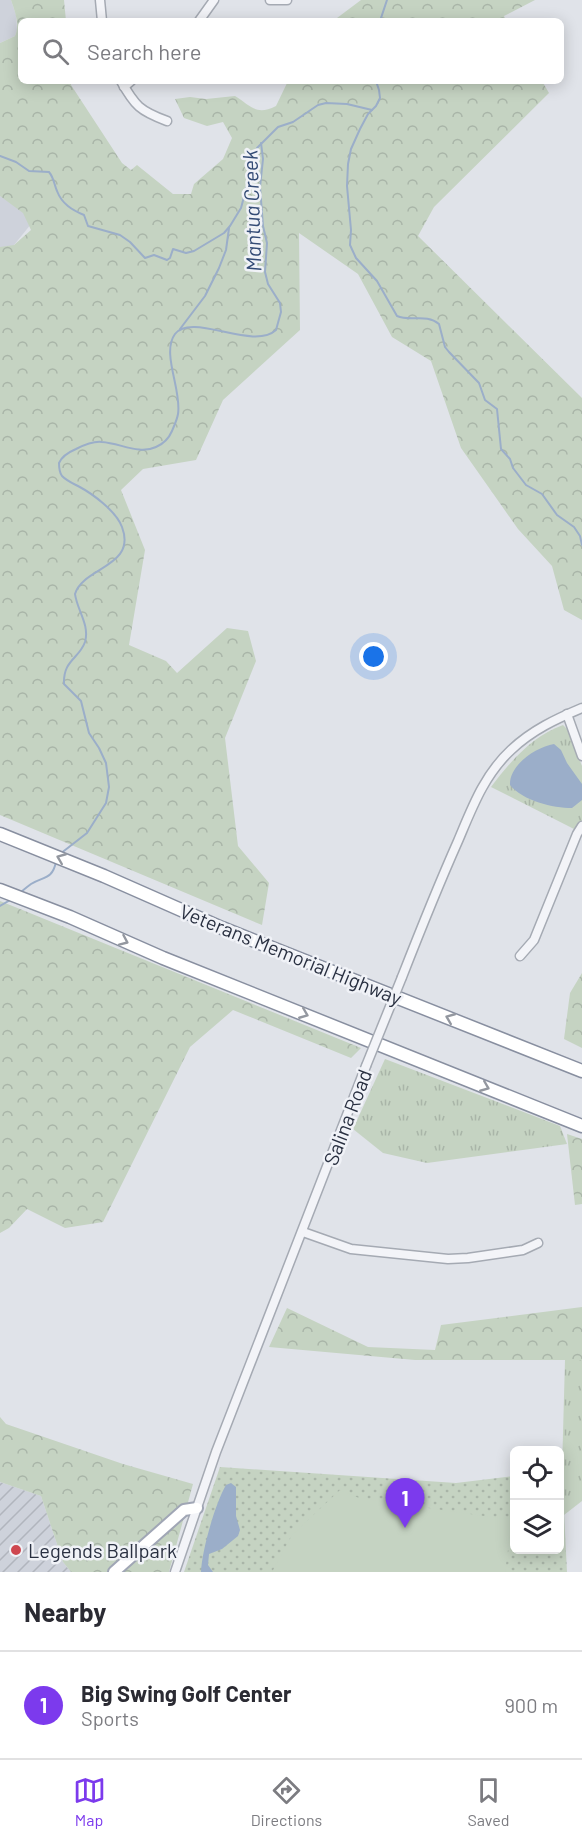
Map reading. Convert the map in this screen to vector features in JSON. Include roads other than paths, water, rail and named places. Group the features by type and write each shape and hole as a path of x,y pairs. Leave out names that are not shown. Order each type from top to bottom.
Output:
{"highway":[{"name":"Veterans Memorial Highway","path":"0,834 104,876 222,928 582,1071"},
{"path":"0,890 582,1126"}],"main road":[{"path":"114,1572 184,1510 197,1508"}],"street":[{"path":"100,0 102,18"},
{"path":"201,18 214,0"},
{"path":"270,0 287,0"},
{"path":"127,84 139,108 167,121"},
{"name":"Salina Road","path":"175,1572 230,1415 366,1066 442,876 483,784 500,760 522,740 544,725 582,708"},
{"path":"567,714 582,756"},
{"path":"520,956 534,940 582,826"},
{"path":"303,1232 351,1249 448,1258 468,1258 523,1250 538,1243"}],"water":[{"path":"554,744 561,750 582,784 582,800 572,808 556,807 530,799 510,785 514,771 525,758 539,749"},
{"path":"231,1483 236,1487 236,1516 240,1530 238,1536 222,1549 209,1554 208,1565 213,1572 201,1572 206,1540 214,1515 226,1485"}],"waterway":[{"name":"Mantua Creek","path":"381,18 387,0"},
{"path":"377,84 380,98 360,129 351,149 348,164 350,245 356,258 377,281 397,316 424,318 439,324 445,347 479,383 485,400 497,409 501,449 510,459 513,468 526,485 542,494 557,515 574,527 580,536 582,545"},
{"path":"0,156 16,162 29,171 49,172 62,200 72,209 84,215 88,226 120,235 145,258 154,255 167,260 173,249 186,253 194,251 224,233 230,226 241,208 257,148 278,127 293,122 318,105 326,103 347,104 372,110"},
{"name":"Mantua Creek","path":"60,854 87,833 106,803 109,787 106,763 89,733 81,701 64,684 66,670 82,648 86,636 85,624 75,594 88,578 116,559 122,551 125,540 122,527 115,515 97,498 62,476 59,463 68,453 92,443 109,443 143,450 156,447 166,440 178,414 170,351 171,342 175,334 183,328 195,327 253,336 266,335 276,330 281,312 280,303 268,284 265,272 267,243 263,226 260,187 263,159 261,143"},
{"path":"180,329 205,296 219,268 226,250 229,228"},
{"name":"Mantua Creek","path":"19,894 31,884 50,875 56,862"},
{"name":"Mantua Creek","path":"0,906 12,899"}],"place":[{"name":"Big Swing Golf Center","path":"405,1528"},
{"name":"Legends Ballpark","path":"16,1550"}]}
